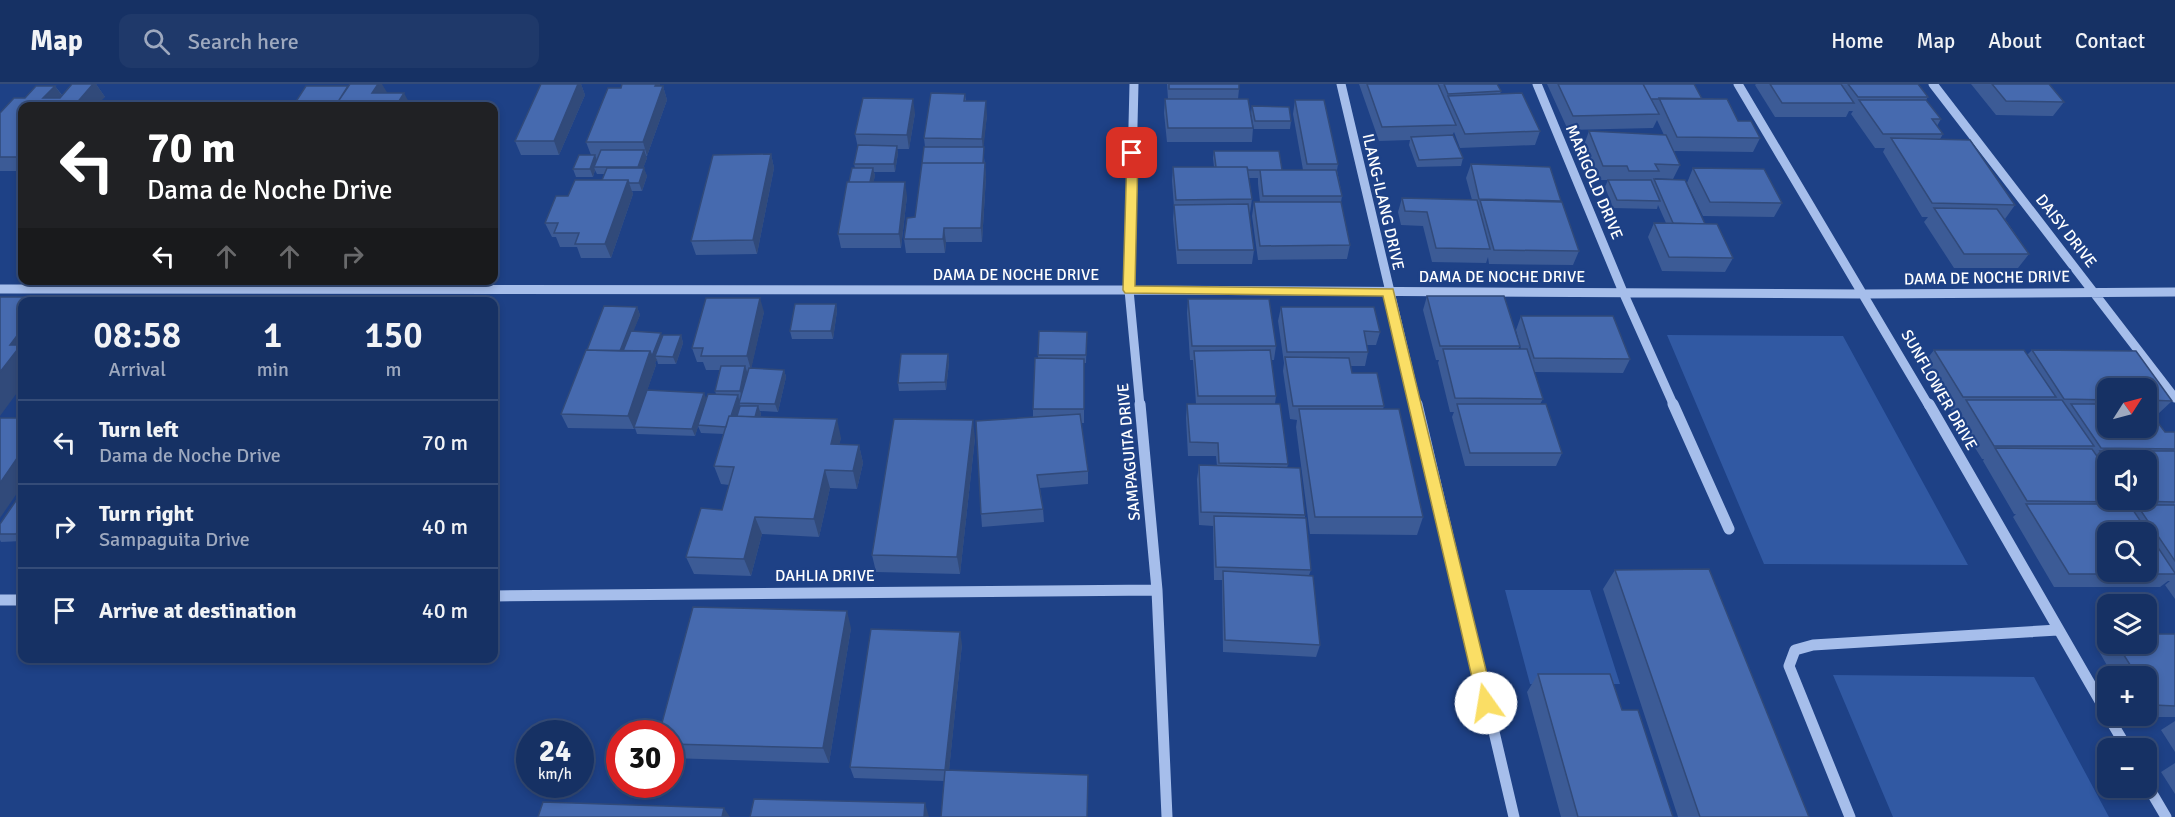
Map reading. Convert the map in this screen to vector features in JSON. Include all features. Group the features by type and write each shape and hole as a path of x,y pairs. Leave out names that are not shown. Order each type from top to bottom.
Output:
{"street":[{"name":"SAMPAGUITA DRIVE","path":"1134,84 1129,290 1157,590 1167,817"},
{"name":"ILANG-ILANG DRIVE","path":"1341,84 1388,292 1514,817"},
{"name":"MARIGOLD DRIVE","path":"1537,84 1623,292 1729,529"},
{"name":"SUNFLOWER DRIVE","path":"1738,84 1865,294 2097,696"},
{"name":"DAISY DRIVE","path":"1933,84 2175,398"},
{"name":"DAMA DE NOCHE DRIVE","path":"0,289 1129,290 1865,294 2175,292"},
{"name":"DAHLIA DRIVE","path":"498,596 1157,590"},
{"path":"0,600 18,600"},
{"path":"1850,817 1789,666 1795,650 1813,645 2058,630"},
{"path":"2155,798 2166,817"}],"shaded area":[{"path":"1667,335 1843,336 1968,565 1764,564"},
{"path":"1505,590 1590,590 1620,684 1530,684"},
{"path":"1833,675 2034,677 2109,817 1893,817"}],"building":[{"path":"72,84 93,84 77,102 18,102 18,157 0,157 0,113 14,98 25,98 36,86 55,86 43,98 60,98"},
{"path":"350,84 378,84 372,93 404,93 398,102 338,102"},
{"path":"541,84 578,84 554,141 515,141"},
{"path":"622,84 663,86 643,142 586,142 608,88 621,88"},
{"path":"1169,84 1239,84 1239,89 1169,89"},
{"path":"1367,84 1438,84 1456,125 1382,127"},
{"path":"1444,84 1497,84 1501,91 1448,94"},
{"path":"1558,84 1643,84 1659,114 1573,116"},
{"path":"1643,84 1694,84 1702,99 1651,99"},
{"path":"1770,84 1841,84 1854,103 1782,103"},
{"path":"1848,84 1918,84 1928,97 1858,97"},
{"path":"1992,84 2049,84 2064,102 2006,101"},
{"path":"306,86 348,86 338,102 296,102"},
{"path":"931,93 965,94 964,101 986,101 982,139 924,138"},
{"path":"1522,93 1540,131 1465,134 1448,96"},
{"path":"863,98 913,99 907,135 855,134"},
{"path":"1659,98 1727,99 1738,121 1751,121 1760,138 1677,137"},
{"path":"1165,99 1248,99 1253,128 1168,128"},
{"path":"1295,100 1324,100 1338,164 1307,164"},
{"path":"1859,100 1926,100 1941,119 1932,119 1943,134 1883,134"},
{"path":"1252,106 1289,107 1291,121 1255,121"},
{"path":"1589,131 1666,135 1680,165 1655,164 1659,171 1629,171 1627,166 1603,166"},
{"path":"1453,135 1463,158 1419,160 1411,137"},
{"path":"1891,138 1970,140 2015,205 1932,203"},
{"path":"858,145 897,146 894,164 854,164"},
{"path":"924,147 984,147 983,163 922,163"},
{"path":"601,150 644,150 638,167 594,167"},
{"path":"1214,151 1279,151 1282,170 1216,167"},
{"path":"771,154 753,240 691,241 713,155"},
{"path":"579,155 595,155 590,169 573,169"},
{"path":"922,163 985,163 981,228 944,228 943,239 904,239 907,218 915,217"},
{"path":"1471,164 1550,167 1561,201 1479,199"},
{"path":"1173,167 1247,167 1252,199 1176,200"},
{"path":"607,168 644,168 639,183 629,183 628,180 602,180"},
{"path":"852,168 873,168 870,182 849,182"},
{"path":"1693,168 1764,169 1782,203 1710,202"},
{"path":"1260,170 1336,170 1342,196 1263,196"},
{"path":"1654,179 1685,180 1705,224 1673,223"},
{"path":"575,180 628,180 605,244 575,244 579,233 554,233 558,223 545,223 556,196 568,196"},
{"path":"1608,180 1651,180 1660,201 1617,200"},
{"path":"847,182 905,182 899,234 838,234"},
{"path":"1402,198 1477,200 1490,249 1436,248 1427,212 1405,211"},
{"path":"1480,200 1562,202 1579,251 1494,250"},
{"path":"1254,202 1341,202 1350,245 1260,246"},
{"path":"1248,204 1254,250 1178,250 1174,205"},
{"path":"1934,208 1997,209 2029,254 1964,254"},
{"path":"1654,223 1717,224 1733,258 1669,257"},
{"path":"1427,296 1504,296 1520,346 1440,346"},
{"path":"0,297 18,297 18,334 10,345 18,345 18,349 0,372"},
{"path":"706,298 760,298 747,356 701,356 703,348 692,348"},
{"path":"1188,299 1269,299 1276,346 1192,346"},
{"path":"795,304 836,304 831,331 790,331"},
{"path":"604,306 637,307 620,351 587,350"},
{"path":"1281,307 1374,307 1380,332 1364,331 1368,352 1287,352"},
{"path":"1521,316 1613,316 1630,359 1534,358"},
{"path":"631,331 661,333 652,356 650,351 623,351"},
{"path":"1039,331 1087,332 1086,355 1038,355"},
{"path":"663,335 681,335 673,357 655,356"},
{"path":"1443,349 1527,349 1543,399 1455,398"},
{"path":"586,350 650,351 628,416 561,414"},
{"path":"1270,350 1276,396 1198,396 1194,351"},
{"path":"1934,350 2024,350 2056,397 1963,397"},
{"path":"2032,350 2136,351 2155,378 2097,378 2097,400 2064,399"},
{"path":"901,354 948,354 945,382 898,383"},
{"path":"1285,357 1349,358 1352,373 1377,373 1384,406 1293,406"},
{"path":"1035,358 1084,359 1084,409 1033,409"},
{"path":"721,366 745,366 740,391 715,391"},
{"path":"749,368 784,370 775,404 739,403"},
{"path":"2157,380 2172,401 2157,400"},
{"path":"647,390 704,393 692,429 634,427"},
{"path":"708,394 738,395 726,427 698,425"},
{"path":"1966,400 2062,400 2094,446 1994,446"},
{"path":"1187,404 1280,404 1288,464 1219,463 1218,443 1190,442"},
{"path":"1457,404 1546,404 1562,453 1470,453"},
{"path":"2071,404 2097,404 2097,438 2157,438 2157,421 2165,432 2175,432 2175,449 2101,448"},
{"path":"740,406 758,406 755,417 737,416"},
{"path":"1299,409 1399,409 1423,517 1315,517"},
{"path":"1080,414 1088,471 1037,475 1043,509 981,514 976,421"},
{"path":"729,416 837,419 831,444 859,445 853,471 825,470 814,519 755,517 744,559 686,557 701,508 722,510 734,467 714,466"},
{"path":"0,418 18,418 18,457 0,483"},
{"path":"894,419 973,420 957,557 872,555"},
{"path":"1995,448 2092,449 2097,456 2097,502 2027,501"},
{"path":"2157,451 2175,451 2175,502 2157,502"},
{"path":"1199,465 1300,468 1305,515 1201,512"},
{"path":"18,498 18,531 16,534 0,534 0,524"},
{"path":"2026,504 2097,504 2097,510 2133,510 2141,522 2097,522 2097,574 2069,574"},
{"path":"2157,505 2175,505 2175,561 2157,534 2157,522 2149,522 2140,510 2157,510"},
{"path":"1214,516 1306,518 1311,570 1216,567"},
{"path":"2157,546 2175,573 2157,574"},
{"path":"1709,569 1809,817 1700,817 1615,570"},
{"path":"1223,571 1313,576 1320,645 1225,640"},
{"path":"693,607 847,611 823,748 684,744 684,720 663,720"},
{"path":"871,629 960,632 945,770 850,767"},
{"path":"2157,634 2175,634 2175,706 2157,705 2157,666 2131,666 2123,654 2157,654"},
{"path":"1538,674 1610,674 1622,710 1638,710 1673,817 1578,817"},
{"path":"945,770 1088,775 1087,817 941,817"},
{"path":"754,799 925,803 924,817 750,817"},
{"path":"543,802 724,808 722,817 538,817"}],"route":[{"path":"1132,153 1129,290 1388,292 1486,703"}]}
